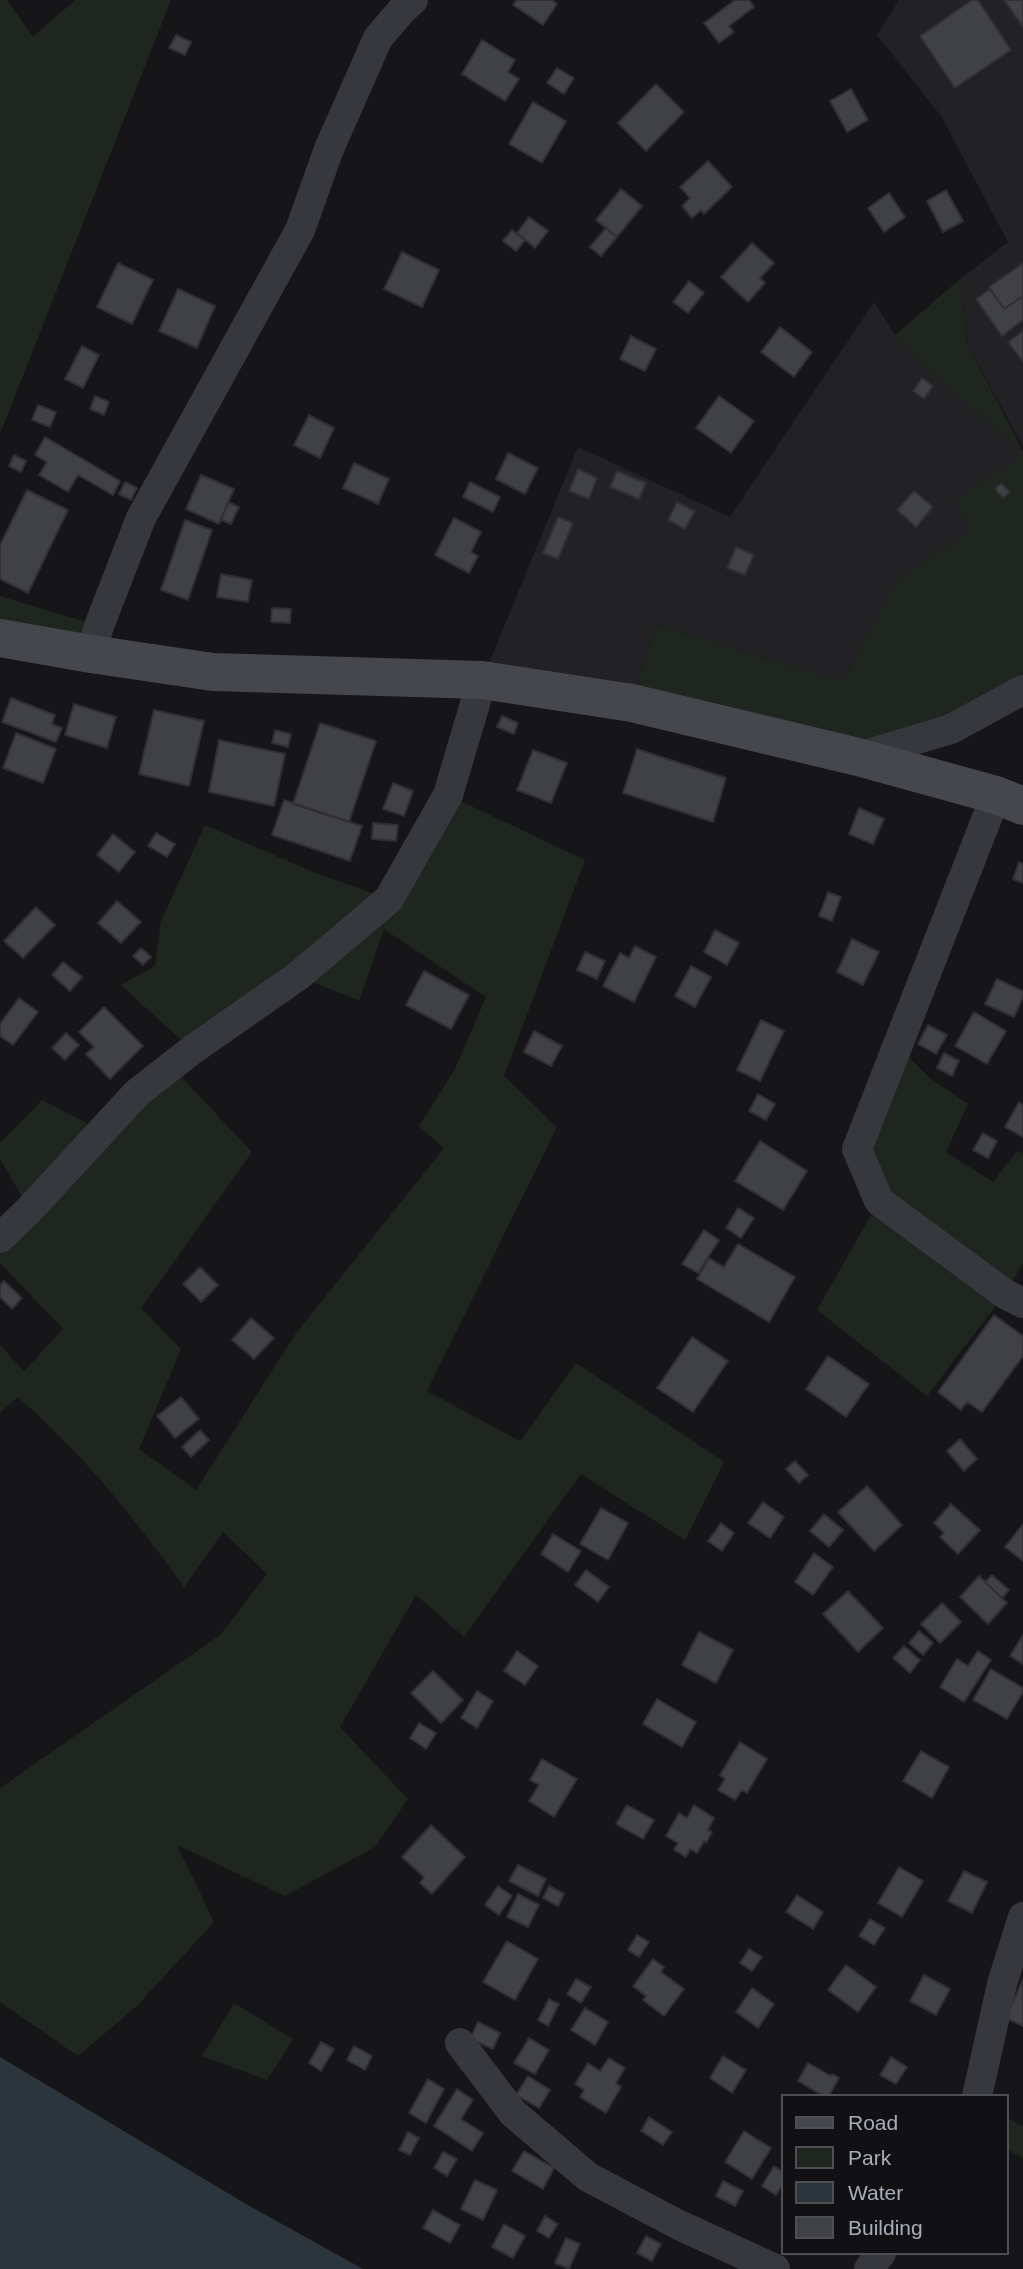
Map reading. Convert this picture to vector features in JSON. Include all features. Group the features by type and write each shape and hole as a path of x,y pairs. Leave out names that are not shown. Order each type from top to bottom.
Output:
{"main road":[{"path":"0,638 214,672 482,680 632,703 858,757 1009,800"}],"street":[{"path":"91,654 99,626 141,518 299,230 329,149 378,38 413,0"},
{"path":"0,1238 137,1093 192,1050 298,976 389,899 448,795 482,680"},
{"path":"858,757 951,729 1023,690"},
{"path":"1009,800 857,1149 879,1201 1005,1294 1023,1303"},
{"path":"977,2094 1002,1984 1023,1917"},
{"path":"460,2043 513,2113 588,2177 679,2225 775,2269"}],"shaded area":[{"path":"899,0 1023,0 1023,447 968,345 960,279 1008,242 941,116 877,35"},
{"path":"874,302 895,335 928,370 1023,451 1023,455 970,530 897,581 843,682 655,624 632,703 482,680 578,447 730,517"}],"green space":[{"path":"0,0 7,0 33,37 75,0 171,0 0,434"},
{"path":"960,279 968,345 1023,451 928,370 895,335"},
{"path":"1023,455 1023,690 858,757 632,703 655,624 843,682 897,581 970,530 956,500"},
{"path":"0,596 99,626 91,654 0,638"},
{"path":"448,795 585,860 504,1076 557,1127 427,1391 520,1441 576,1363 724,1462 685,1540 581,1474 464,1637 416,1595 340,1727 408,1799 375,1847 285,1896 177,1845 214,1922 137,2006 78,2056 0,2002 0,1788 220,1635 267,1574 223,1532 184,1587 107,1487 42,1419 18,1397 0,1413 0,1345 24,1371 63,1329 0,1263 0,1221 29,1209 0,1159 0,1143 42,1100 102,1131 171,1066 252,1152 141,1308 181,1349 139,1449 196,1490 296,1333 444,1148 419,1126 455,1069 486,997 384,929 359,1001 298,976 192,1050 121,985 155,966 161,921 205,825 313,872 389,899"},
{"path":"898,1046 930,1078 968,1104 946,1152 993,1182 1017,1151 1023,1153 1023,1263 1005,1294 927,1396 817,1310 879,1201 857,1149"},
{"path":"234,2003 293,2039 267,2080 202,2056"},
{"path":"1009,2119 1023,2126 1023,2158 1009,2150"}],"water":[{"path":"0,2057 246,2204 363,2269 0,2269"}],"building":[{"path":"517,0 552,0 557,4 543,25 513,5"},
{"path":"735,0 749,0 754,7 729,26 734,32 719,43 704,23"},
{"path":"972,0 978,0 1011,50 955,88 920,36"},
{"path":"1004,0 1023,0 1023,27"},
{"path":"176,35 191,42 185,55 169,48"},
{"path":"482,40 515,60 508,72 519,79 505,101 462,74"},
{"path":"557,68 574,78 564,94 547,83"},
{"path":"656,84 684,112 646,151 618,123"},
{"path":"851,89 868,120 847,132 830,101"},
{"path":"533,102 566,121 542,163 509,144"},
{"path":"708,161 732,187 704,214 701,210 692,218 682,206 690,198 680,187"},
{"path":"621,189 642,206 617,237 596,220"},
{"path":"946,190 963,221 943,232 927,201"},
{"path":"889,193 905,217 884,232 868,208"},
{"path":"529,217 548,231 535,248 517,233"},
{"path":"606,228 617,237 601,256 590,247"},
{"path":"512,230 525,240 516,251 503,241"},
{"path":"752,243 774,263 760,278 765,283 748,302 721,277"},
{"path":"402,252 439,270 422,307 384,289"},
{"path":"118,263 153,280 132,324 97,307"},
{"path":"1023,263 1023,296 1004,309 989,287"},
{"path":"689,281 704,293 688,313 673,302"},
{"path":"178,289 215,306 197,348 159,331"},
{"path":"990,289 1004,309 1023,296 1023,320 1002,336 976,299"},
{"path":"780,327 812,352 794,377 761,352"},
{"path":"1023,331 1023,362 1008,342"},
{"path":"631,336 656,349 645,371 620,359"},
{"path":"82,346 99,355 83,388 65,379"},
{"path":"922,378 933,386 924,399 913,391"},
{"path":"95,396 109,402 104,415 90,409"},
{"path":"719,396 754,421 731,453 696,428"},
{"path":"38,405 56,412 50,427 32,420"},
{"path":"309,415 334,428 320,458 294,445"},
{"path":"45,437 120,481 113,495 78,475 68,492 39,475 47,462 35,455"},
{"path":"508,453 538,468 525,494 496,479"},
{"path":"14,455 26,461 21,472 9,466"},
{"path":"354,463 389,479 378,504 343,488"},
{"path":"578,469 597,478 589,499 569,491"},
{"path":"617,471 646,483 639,499 610,487"},
{"path":"201,475 234,489 219,524 186,509"},
{"path":"125,482 137,488 131,500 119,494"},
{"path":"470,482 500,497 493,512 463,497"},
{"path":"1001,483 1010,492 1003,498 995,489"},
{"path":"27,490 68,510 28,593 0,579 0,545"},
{"path":"914,491 933,507 916,527 897,510"},
{"path":"228,502 239,507 231,524 221,520"},
{"path":"677,502 695,511 685,529 668,520"},
{"path":"558,517 573,523 558,559 543,553"},
{"path":"454,518 481,532 471,552 478,556 469,573 435,555"},
{"path":"185,520 212,530 188,600 161,590"},
{"path":"736,547 754,555 745,575 727,568"},
{"path":"221,574 252,580 248,602 217,597"},
{"path":"272,608 291,609 290,623 271,622"},
{"path":"11,698 55,715 52,724 62,728 56,742 2,722"},
{"path":"74,704 116,717 107,748 65,735"},
{"path":"154,710 204,721 189,786 139,774"},
{"path":"502,716 518,723 514,734 497,727"},
{"path":"320,723 376,741 349,822 293,804"},
{"path":"275,730 291,734 288,747 272,743"},
{"path":"16,733 56,749 43,783 3,768"},
{"path":"219,740 285,754 274,806 209,792"},
{"path":"637,749 726,778 713,822 623,793"},
{"path":"533,750 567,763 551,803 517,790"},
{"path":"393,783 413,791 404,816 383,809"},
{"path":"284,800 362,826 350,861 272,835"},
{"path":"859,808 884,819 873,844 849,834"},
{"path":"373,823 398,825 396,841 372,839"},
{"path":"156,833 175,844 167,857 148,846"},
{"path":"113,834 135,852 119,872 97,855"},
{"path":"1019,862 1023,864 1023,883 1013,879"},
{"path":"828,892 841,897 832,921 819,916"},
{"path":"117,901 141,922 121,943 98,923"},
{"path":"36,907 55,925 23,958 4,941"},
{"path":"715,930 739,943 727,965 704,952"},
{"path":"852,939 879,952 863,985 837,972"},
{"path":"635,946 656,957 634,1002 603,986 620,953 629,958"},
{"path":"141,948 151,957 143,965 133,956"},
{"path":"585,952 605,961 597,979 577,970"},
{"path":"63,962 82,977 70,991 52,975"},
{"path":"691,966 711,977 695,1007 675,996"},
{"path":"424,971 469,995 451,1029 406,1005"},
{"path":"997,979 1023,991 1014,1017 985,1004"},
{"path":"19,998 38,1012 13,1045 0,1036 0,1024"},
{"path":"104,1007 143,1046 110,1079 86,1054 94,1047 79,1032"},
{"path":"974,1012 1006,1031 987,1064 955,1046"},
{"path":"761,1020 784,1031 760,1081 737,1070"},
{"path":"928,1025 947,1035 936,1054 918,1044"},
{"path":"534,1031 562,1046 551,1066 524,1052"},
{"path":"66,1033 79,1045 65,1060 52,1048"},
{"path":"944,1053 959,1061 952,1076 937,1068"},
{"path":"758,1094 775,1104 766,1120 749,1111"},
{"path":"1019,1102 1023,1105 1023,1137 1005,1127"},
{"path":"983,1133 997,1141 988,1158 973,1150"},
{"path":"760,1141 807,1171 783,1210 735,1181"},
{"path":"738,1208 754,1218 741,1238 726,1228"},
{"path":"704,1230 719,1240 698,1273 682,1264"},
{"path":"738,1244 795,1277 769,1322 697,1279 709,1258 724,1267"},
{"path":"200,1267 218,1285 201,1302 183,1284"},
{"path":"4,1281 22,1298 12,1309 0,1297 0,1285"},
{"path":"994,1315 1023,1336 1023,1356 982,1412 967,1402 961,1410 938,1392"},
{"path":"251,1318 274,1338 254,1359 232,1340"},
{"path":"692,1337 728,1361 693,1412 657,1388"},
{"path":"828,1356 869,1384 846,1417 806,1389"},
{"path":"181,1397 199,1419 175,1438 157,1416"},
{"path":"200,1430 209,1440 191,1457 182,1447"},
{"path":"960,1439 977,1459 964,1471 947,1451"},
{"path":"795,1461 808,1475 799,1483 786,1469"},
{"path":"867,1486 902,1525 874,1551 838,1512"},
{"path":"763,1502 784,1517 770,1538 748,1523"},
{"path":"951,1504 980,1530 958,1554 940,1537 944,1533 934,1523"},
{"path":"601,1508 628,1523 608,1560 580,1544"},
{"path":"824,1514 843,1530 829,1547 810,1531"},
{"path":"721,1523 734,1533 722,1551 708,1541"},
{"path":"1023,1524 1023,1561 1005,1547"},
{"path":"553,1534 581,1551 568,1572 541,1554"},
{"path":"814,1553 833,1567 813,1595 795,1582"},
{"path":"586,1570 609,1587 598,1602 575,1585"},
{"path":"992,1575 1009,1590 1002,1598 985,1582"},
{"path":"979,1576 1007,1603 988,1624 960,1597"},
{"path":"848,1591 883,1628 858,1652 823,1614"},
{"path":"942,1603 961,1622 940,1643 921,1624"},
{"path":"919,1631 933,1643 923,1655 909,1643"},
{"path":"699,1632 733,1650 716,1683 682,1665"},
{"path":"1023,1635 1023,1664 1010,1656"},
{"path":"904,1646 920,1660 910,1673 893,1658"},
{"path":"517,1651 538,1666 525,1685 504,1671"},
{"path":"978,1651 991,1660 964,1702 940,1687 957,1659 968,1666"},
{"path":"991,1669 1023,1688 1007,1719 973,1700"},
{"path":"433,1671 463,1700 441,1723 411,1693"},
{"path":"477,1691 493,1701 477,1728 461,1718"},
{"path":"657,1699 696,1722 682,1747 643,1724"},
{"path":"419,1723 436,1733 426,1749 410,1738"},
{"path":"740,1742 767,1759 747,1793 742,1790 735,1800 718,1790 725,1779 720,1775"},
{"path":"921,1751 949,1767 932,1798 903,1781"},
{"path":"542,1759 577,1779 554,1817 529,1801 539,1785 530,1780"},
{"path":"627,1805 654,1820 643,1839 616,1824"},
{"path":"694,1805 714,1818 708,1830 712,1832 697,1853 690,1849 686,1857 674,1850 678,1843 666,1836 679,1813 687,1818"},
{"path":"431,1825 465,1857 432,1894 420,1883 424,1877 402,1857"},
{"path":"518,1865 546,1879 538,1896 509,1881"},
{"path":"899,1867 923,1881 902,1917 878,1903"},
{"path":"964,1871 987,1882 972,1913 948,1901"},
{"path":"498,1886 512,1896 499,1915 485,1905"},
{"path":"549,1886 564,1894 558,1906 543,1898"},
{"path":"518,1894 539,1905 528,1927 507,1917"},
{"path":"797,1895 823,1912 813,1929 786,1912"},
{"path":"870,1919 885,1928 874,1945 859,1936"},
{"path":"637,1935 649,1942 639,1957 628,1950"},
{"path":"507,1941 538,1959 515,2000 483,1982"},
{"path":"749,1949 762,1957 752,1971 740,1963"},
{"path":"653,1959 664,1967 661,1972 684,1989 664,2016 643,2000 646,1996 633,1986"},
{"path":"846,1965 876,1987 858,2012 828,1990"},
{"path":"924,1975 950,1989 936,2015 910,2001"},
{"path":"576,1979 591,1987 581,2003 567,1994"},
{"path":"1023,1979 1023,2026 1006,2018"},
{"path":"752,1988 774,2004 758,2028 736,2012"},
{"path":"549,1999 559,2004 548,2026 538,2020"},
{"path":"585,2008 608,2022 595,2045 571,2030"},
{"path":"478,2022 500,2033 493,2049 470,2039"},
{"path":"529,2038 549,2050 535,2074 514,2063"},
{"path":"321,2042 334,2049 321,2071 309,2063"},
{"path":"354,2046 372,2056 365,2070 347,2060"},
{"path":"723,2056 746,2070 732,2093 710,2078"},
{"path":"891,2057 907,2067 896,2084 880,2075"},
{"path":"609,2058 625,2068 616,2083 621,2087 606,2113 580,2097 584,2090 575,2084 588,2063 600,2071"},
{"path":"808,2063 839,2078 830,2094 820,2094 798,2081"},
{"path":"528,2076 550,2090 539,2108 516,2095"},
{"path":"428,2079 444,2089 426,2123 409,2113"},
{"path":"457,2089 473,2100 461,2119 483,2133 472,2151 434,2126"},
{"path":"649,2117 672,2132 663,2145 641,2131"},
{"path":"744,2131 771,2148 752,2179 725,2162"},
{"path":"408,2132 419,2138 410,2155 399,2150"},
{"path":"524,2151 554,2168 543,2189 512,2171"},
{"path":"443,2152 457,2159 447,2176 434,2168"},
{"path":"774,2166 782,2171 782,2186 776,2195 762,2186"},
{"path":"475,2180 497,2190 483,2220 461,2209"},
{"path":"723,2181 743,2191 735,2206 716,2196"},
{"path":"433,2210 460,2225 450,2243 423,2228"},
{"path":"545,2216 558,2224 549,2238 537,2231"},
{"path":"504,2224 525,2236 513,2258 492,2247"},
{"path":"646,2236 661,2244 652,2261 637,2253"},
{"path":"566,2238 580,2244 569,2269 555,2263"}]}
